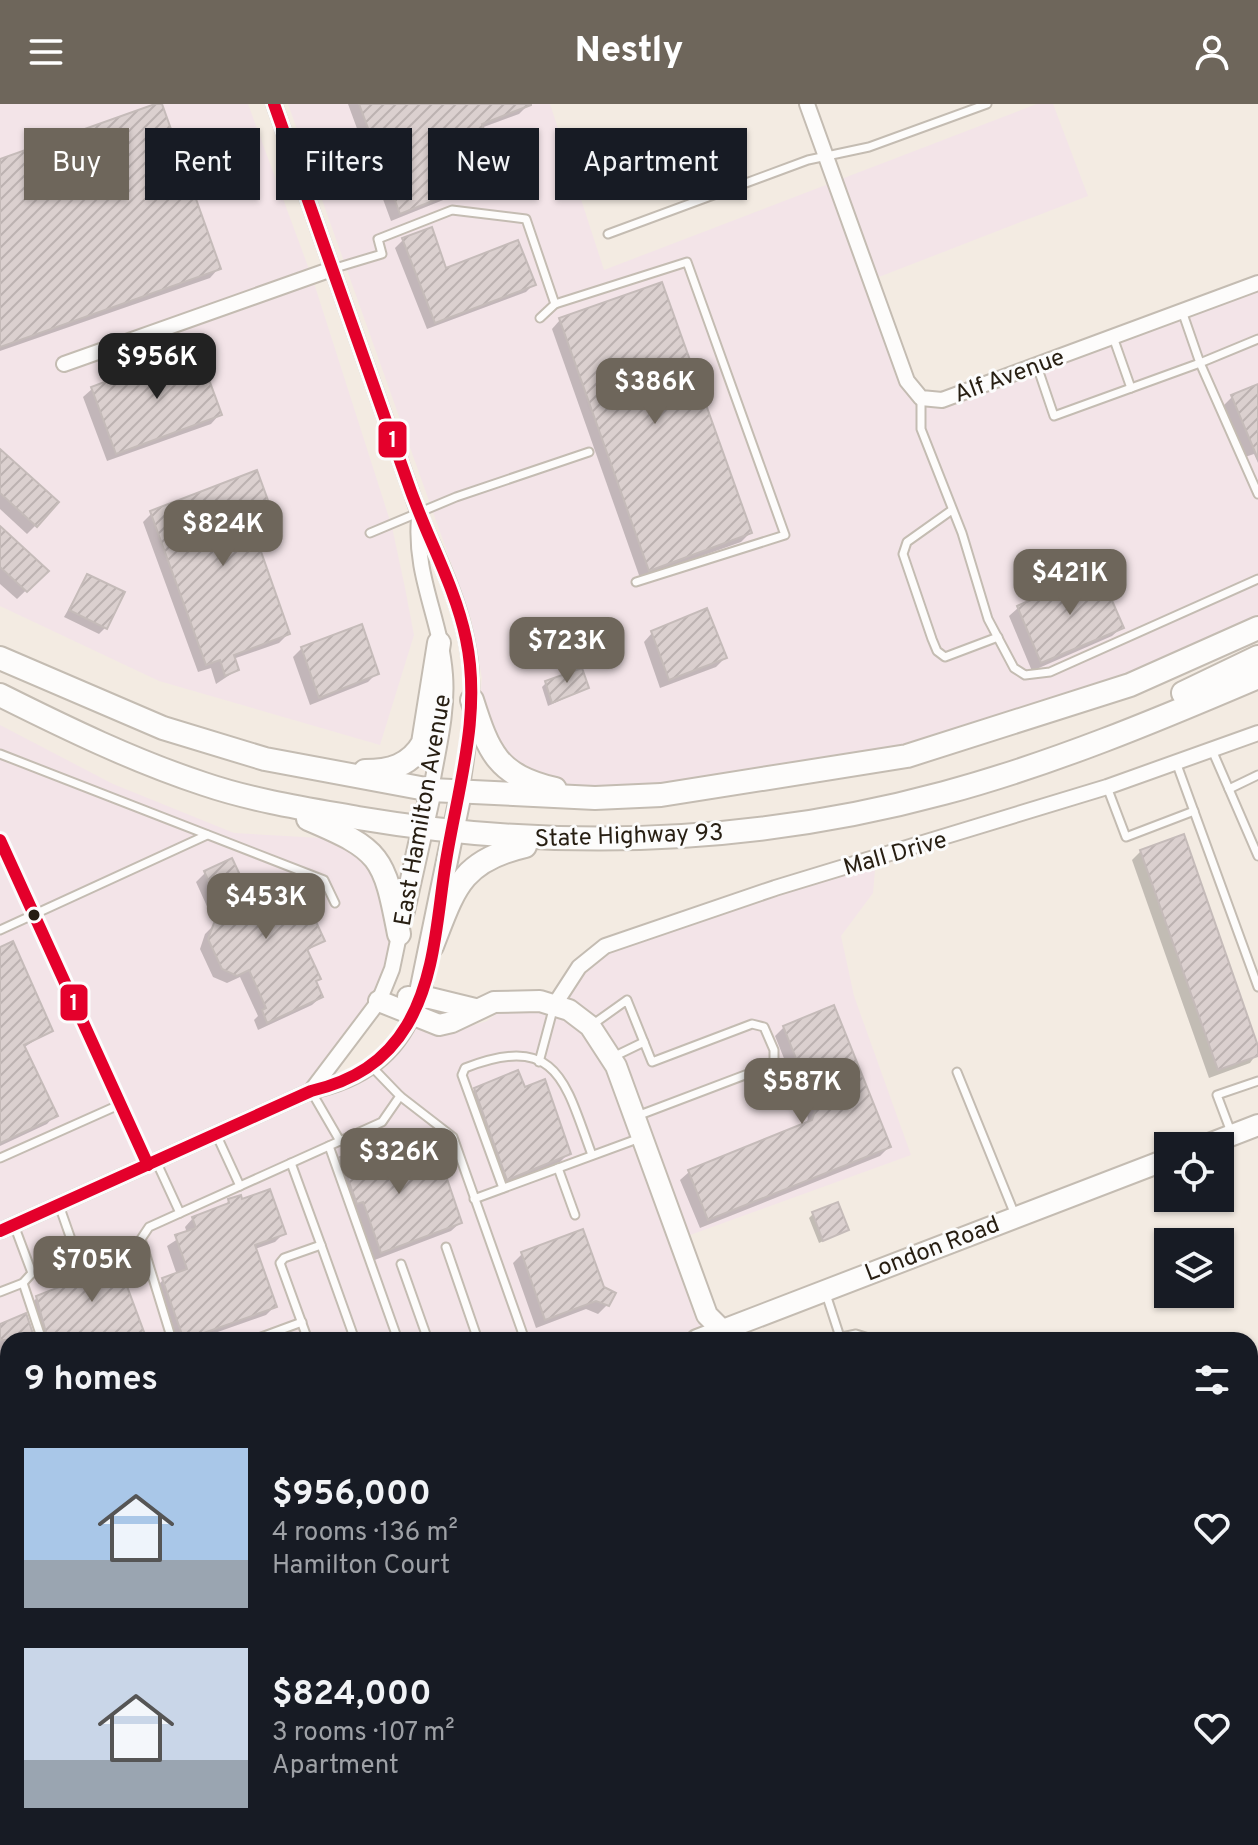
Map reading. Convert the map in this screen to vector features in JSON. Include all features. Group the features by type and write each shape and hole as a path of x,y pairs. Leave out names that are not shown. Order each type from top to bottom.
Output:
{"main road":[{"name":"State Highway 93","path":"0,658 163,728 252,756 431,790 595,798 661,795 907,756 1130,685 1258,628"},
{"path":"323,771 385,771 418,753 423,743 439,643"},
{"path":"1084,749 1164,703 1258,657"},
{"name":"State Highway 93","path":"0,695 144,761 206,785 259,798 451,833 596,841 777,829 943,793 1084,749 1258,677"},
{"path":"472,700 487,743 508,772 528,783 595,798"},
{"path":"259,798 357,840 370,849 388,881 399,934"},
{"path":"432,946 454,891 467,873 496,853 552,840"}],"street":[{"name":"East Hamilton Avenue","path":"274,104 419,514 444,570 469,652 472,700 461,793 432,946 416,1006"},
{"name":"Alf Avenue","path":"807,104 907,381 921,398 942,400 1258,283"},
{"path":"64,364 332,269"},
{"name":"East Hamilton Avenue","path":"379,1001 392,969 431,790 446,700 439,643 416,551 419,514"},
{"name":"Mall Drive","path":"555,1004 579,967 605,946 775,888 1107,787 1258,733"},
{"path":"311,1091 379,1001 475,1009 507,1000 555,1004 590,1026 612,1058 707,1315 722,1332"},
{"path":"7,1228 311,1091 352,1081 372,1067 416,1006"},
{"path":"1234,1134 1258,1125"},
{"name":"London Road","path":"731,1332 824,1289 1154,1164"}],"lane":[{"path":"608,234 826,155 869,147 987,104"},
{"path":"332,269 382,254 378,239 452,210 526,219 555,304"},
{"path":"540,318 555,304 687,262 785,535 636,582"},
{"path":"1182,311 1200,363 1258,494"},
{"path":"1113,337 1131,388"},
{"path":"1037,365 1054,416 1258,339"},
{"path":"921,398 921,429 988,619 1014,668 1025,675 1050,672 1258,579"},
{"path":"370,533 456,497 589,452"},
{"path":"952,510 907,542 903,554 932,639 937,651 945,657 998,637"},
{"path":"1212,750 1258,856"},
{"path":"0,754 324,880 335,903"},
{"path":"1176,762 1258,987"},
{"path":"1229,789 1258,775"},
{"path":"1107,787 1126,837 1194,811"},
{"path":"0,930 207,835"},
{"path":"0,840 121,1104 180,1213"},
{"path":"590,1026 627,1000 652,1062 752,1024 764,1027 774,1050 774,1064 634,1117"},
{"path":"539,1062 555,1004"},
{"path":"612,1058 644,1042"},
{"path":"503,1188 462,1075 465,1068 499,1055 539,1062 565,1080 592,1155"},
{"path":"372,1067 400,1096 453,1137 522,1332"},
{"path":"957,1072 1015,1217"},
{"path":"1231,1132 1217,1095 1258,1081"},
{"path":"311,1091 340,1141"},
{"path":"169,1332 142,1251 141,1239 149,1227 382,1122 400,1096"},
{"path":"0,1158 121,1104"},
{"path":"216,1134 240,1186"},
{"path":"474,1199 642,1137"},
{"path":"329,1146 395,1332"},
{"path":"291,1163 352,1332"},
{"path":"558,1168 575,1215"},
{"path":"0,1292 23,1283 32,1273 66,1259 73,1245 59,1205"},
{"path":"7,1228 32,1273"},
{"path":"305,1332 280,1263 284,1258 321,1245"},
{"path":"446,1247 475,1332"},
{"path":"401,1264 425,1332"},
{"path":"23,1283 39,1332"},
{"path":"824,1289 840,1332"},
{"path":"275,1332 302,1322"}],"shaded area":[{"path":"0,104 248,104 257,128 145,128 145,200 260,200 260,136 276,180 276,200 283,200 313,280 392,527 405,588 414,635 380,745 159,681 0,606"},
{"path":"288,104 550,104 558,128 555,128 555,200 581,200 604,270 1037,104 1053,104 1088,196 871,280 907,381 931,401 1258,283 1258,628 907,756 595,798 508,772 480,700 482,678 471,619 322,200 412,200 412,128 297,128"},
{"path":"0,725 113,784 234,833 357,840 392,899 392,969 312,1090 352,1081 408,1024 431,1031 458,1030 487,1021 515,1000 554,1004 592,954 876,858 873,893 841,936 854,996 911,1155 679,1239 723,1332 0,1332"}],"building":[{"path":"162,104 171,128 145,128 145,200 196,200 221,269 0,347 0,159 24,150 24,200 129,200 129,128 87,128"},
{"path":"359,104 531,104 482,124 483,128 428,128 428,200 435,200 400,214 395,200 412,200 412,128 368,128"},
{"path":"432,227 446,268 518,240 536,285 435,323 402,238"},
{"path":"662,282 752,533 649,571 559,318"},
{"path":"197,347 222,415 116,454 91,387"},
{"path":"1258,384 1258,459 1231,395"},
{"path":"0,449 59,502 37,527 0,493"},
{"path":"257,470 274,517 252,526 290,634 234,655 239,670 225,676 220,660 206,665 150,511"},
{"path":"0,526 49,571 27,592 0,567"},
{"path":"1099,571 1124,628 1041,663 1017,606"},
{"path":"87,574 125,592 107,629 69,610"},
{"path":"707,608 727,658 669,680 651,631"},
{"path":"362,624 379,674 319,698 301,647"},
{"path":"582,668 589,688 552,703 545,681"},
{"path":"1184,834 1258,1046 1258,1056 1218,1070 1140,850"},
{"path":"232,858 254,905 299,885 325,941 307,949 321,979 316,981 323,997 267,1023 262,1010 266,1008 249,970 237,976 222,969 208,939 214,923 225,918 204,871"},
{"path":"13,941 53,1031 24,1045 58,1116 0,1143 0,947"},
{"path":"834,1005 891,1147 708,1220 688,1170 812,1120 816,1108 783,1026"},
{"path":"518,1070 525,1087 545,1079 571,1154 507,1180 474,1088"},
{"path":"395,1136 410,1178 443,1167 462,1223 381,1253 363,1202 357,1204 340,1157"},
{"path":"270,1189 286,1234 255,1245 277,1307 207,1332 181,1332 162,1278 187,1269 175,1235 196,1228 192,1217 229,1203 228,1199 241,1195 242,1199"},
{"path":"838,1202 849,1230 823,1241 812,1212"},
{"path":"583,1229 604,1287 616,1293 609,1306 596,1301 545,1320 521,1252"},
{"path":"112,1246 144,1332 46,1332 36,1296 85,1277 78,1260"},
{"path":"26,1313 32,1332 0,1332 0,1324"}],"transit line":[{"name":"1","path":"0,1231 311,1091 341,1082 366,1068 389,1050 407,1025 417,1006 430,966 470,723 470,667 466,639 455,600 409,486 274,104"},
{"name":"1","path":"0,840 148,1165"}]}
